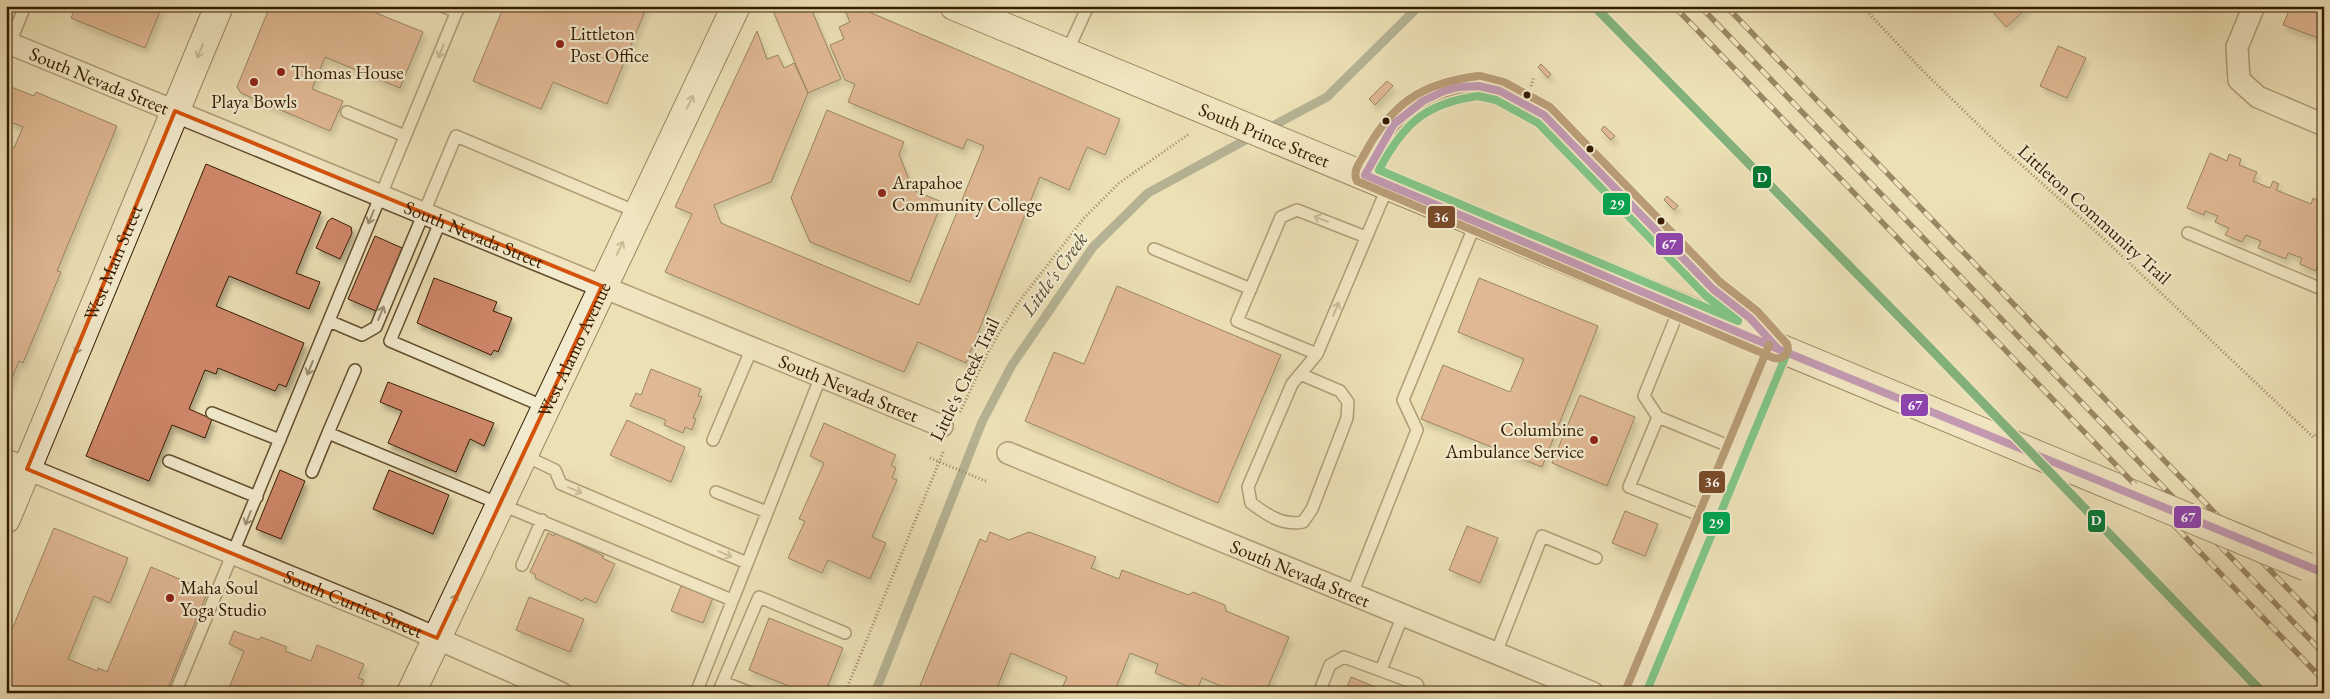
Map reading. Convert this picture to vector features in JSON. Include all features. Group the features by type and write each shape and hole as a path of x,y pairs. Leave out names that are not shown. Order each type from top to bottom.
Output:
{"street":[{"name":"West Main Street","path":"6,519 17,465 175,111 219,6"},
{"name":"West Alamo Avenue","path":"411,693 736,6"},
{"name":"South Prince Street","path":"954,6 2315,570"},
{"path":"2254,6 2237,47 2239,80 2258,97 2324,125"},
{"name":"South Nevada Street","path":"8,42 821,376 949,423"},
{"path":"1635,693 1778,348"},
{"name":"South Nevada Street","path":"1008,453 1593,693"},
{"name":"South Curtice Street","path":"17,465 437,638 552,691"}],"lane":[{"path":"8,42 25,6"},
{"path":"176,693 458,9 442,6"},
{"path":"1067,53 1088,6"},
{"path":"1300,374 1340,391 1348,402 1347,418 1312,509 1303,522 1291,524 1266,514 1251,503 1248,487 1292,384 1300,374 1317,354 1366,238 1376,180 1377,150 1394,124 1423,101 1444,91 1460,87 1479,86 1500,91 1544,115 1713,289 1750,318 1778,348"},
{"path":"347,112 405,136"},
{"path":"545,407 390,341 432,216 456,136 637,212"},
{"path":"1317,354 1237,321 1281,217 1297,210 1366,238"},
{"path":"329,321 362,335 376,326 432,216"},
{"path":"1352,594 1417,430 1403,400 1476,222"},
{"path":"2188,232 2324,290"},
{"path":"1154,249 1251,289"},
{"path":"1680,308 1644,396 1658,418 1736,449"},
{"path":"713,440 752,348"},
{"path":"312,472 355,370"},
{"path":"696,693 821,376"},
{"path":"212,413 280,440"},
{"path":"1658,418 1629,487 1707,518"},
{"path":"328,433 732,600"},
{"path":"523,455 555,470 561,484 747,563"},
{"path":"170,461 257,497"},
{"path":"716,492 767,512"},
{"path":"522,565 542,520"},
{"path":"1496,653 1542,536 1596,558"},
{"path":"718,693 759,597 845,633"},
{"path":"1381,670 1403,615"},
{"path":"1318,693 1330,665 1344,656 1417,684 1420,693"},
{"path":"723,682 751,693"}],"path":[{"path":"1457,6 1462,11"},
{"name":"Littleton Community Trail","path":"1862,6 1916,64 1998,144 2111,245 2313,437 2324,428"},
{"name":"Little's Creek Trail","path":"949,423 990,348 1018,302 1084,218 1119,183 1189,133"},
{"name":"Little's Creek Trail","path":"846,693 946,447"},
{"path":"930,458 988,482"}],"highlighted area":[{"path":"175,111 602,286 437,638 27,469"}],"building":[{"path":"76,6 162,6 145,48 71,18"},
{"name":"Thomas House","path":"270,6 379,6 376,13 423,32 400,88 325,57 312,89 343,101 330,131 241,93 237,87"},
{"name":"Littleton Post Office","path":"504,6 647,6 607,104 553,82 541,109 473,81"},
{"path":"771,6 810,6 841,79 808,93"},
{"path":"843,6 855,6 1120,119 1105,155 1087,147 1069,190 1040,177 966,363 918,342 904,372 665,272 692,214 675,207 757,31 767,59 778,55 784,68 794,63 808,93 771,182 714,205 721,223 919,305 984,146 967,139 963,149 848,102 855,84 845,80 830,45 844,39 839,27 850,22"},
{"path":"1988,6 2029,6 2006,27"},
{"path":"2291,6 2324,6 2324,40 2283,25"},
{"path":"2058,46 2086,58 2067,98 2040,86"},
{"path":"1541,64 1551,74 1548,78 1538,67"},
{"path":"1387,81 1393,86 1375,105 1369,99"},
{"path":"6,85 34,96 36,92 117,126 57,271 61,272 23,363 19,361 6,393 6,144 14,148 23,127 6,120"},
{"path":"827,110 904,142 899,154 913,190 942,202 910,282 810,242 791,198"},
{"path":"1604,126 1615,136 1611,140 1601,130"},
{"path":"2210,153 2227,161 2229,154 2241,159 2239,165 2257,172 2253,181 2270,188 2273,181 2279,184 2276,190 2311,204 2313,198 2323,203 2320,209 2324,210 2324,264 2319,262 2316,271 2300,264 2302,258 2288,253 2286,259 2258,248 2261,241 2246,235 2242,242 2225,235 2229,228 2215,222 2218,216 2205,211 2204,215 2187,208"},
{"path":"206,164 321,212 296,273 320,282 309,309 229,276 216,306 304,343 286,387 279,384 275,391 218,368 216,374 205,370 189,409 212,419 205,438 172,425 149,481 86,456"},
{"path":"1667,196 1678,206 1674,210 1664,200"},
{"path":"332,218 351,227 352,233 340,259 316,248 328,221"},
{"path":"375,236 402,248 376,311 348,299"},
{"path":"434,278 497,302 493,311 512,318 498,352 494,350 491,355 417,323"},
{"path":"1479,278 1598,326 1542,467 1421,419 1443,365 1510,392 1524,359 1458,332"},
{"path":"1117,286 1281,355 1218,503 1025,421 1054,352 1084,364"},
{"path":"651,369 701,389 698,396 702,397 693,418 696,419 692,430 685,427 683,433 664,425 666,420 630,406 636,393 641,395"},
{"path":"388,382 494,423 484,446 470,439 456,472 388,443 402,411 380,402"},
{"name":"Columbine Ambulance Service","path":"1580,395 1635,417 1607,486 1552,463"},
{"path":"627,420 685,447 671,482 610,455"},
{"path":"824,423 896,455 891,465 896,468 892,478 897,480 872,537 886,543 870,579 828,560 822,573 788,558 805,521 799,519 824,463 810,456"},
{"path":"280,470 305,481 281,539 256,529"},
{"path":"389,470 449,495 433,534 373,509"},
{"path":"1625,511 1658,524 1645,556 1612,543"},
{"path":"1467,526 1498,538 1480,583 1449,570"},
{"path":"54,528 128,558 110,603 94,596 68,659 97,671 98,668 107,672 151,567 208,591 166,693 6,693 6,644"},
{"path":"990,532 1009,540 1029,532 1096,557 1091,568 1119,579 1122,570 1189,595 1193,592 1225,605 1226,611 1289,637 1267,689 1261,686 1258,693 1238,693 1202,678 1197,690 1155,673 1158,664 1130,653 1114,693 1060,693 1067,677 1011,653 995,693 917,693 980,539 986,542"},
{"path":"548,533 554,536 555,533 604,556 602,558 615,564 596,603 585,598 582,601 535,578 536,575 530,572"},
{"path":"681,586 713,598 703,623 671,611"},
{"path":"529,597 584,619 570,652 516,630"},
{"path":"769,618 843,648 825,693 806,693 749,670"},
{"path":"234,631 259,640 261,637 287,647 285,651 311,661 317,645 364,664 358,678 364,680 358,693 227,693 244,651 229,644"},
{"path":"1351,677 1390,693 1345,693"}],"waterway":[{"name":"Little's Creek","path":"1267,129 1327,97 1419,6"},
{"name":"Little's Creek","path":"875,693 982,422 1012,365 1093,247 1148,193 1253,136"}],"railway":[{"path":"1674,6 2324,681"},
{"path":"1700,6 2324,654"},
{"path":"1726,6 2324,626"}],"transit line":[{"name":"D","path":"1594,6 1926,344 2263,693"},
{"name":"36","path":"1478,76 1458,79 1425,90 1411,98 1398,109 1375,136 1361,160 1355,174 1357,181 1774,358 1781,358 1787,353 1787,344 1757,311 1720,282 1550,107 1504,82 1481,76"},
{"name":"67","path":"1479,86 1500,91 1544,115 1713,289 1750,318 1778,349 1365,175 1394,124 1423,101 1444,91 1459,87 1479,86"},
{"name":"29","path":"1478,96 1496,100 1538,123 1706,296 1738,321 1379,170 1397,140 1418,118 1444,104 1478,96"},
{"name":"36","path":"1626,689 1769,345"},
{"name":"67","path":"1778,349 2324,573"},
{"name":"29","path":"1646,693 1787,353"}],"place":[{"name":"Littleton Post Office","path":"560,44"},
{"name":"Thomas House","path":"281,72"},
{"name":"Playa Bowls","path":"254,82"},
{"name":"Arapahoe Community College","path":"882,193"},
{"name":"Columbine Ambulance Service","path":"1594,440"},
{"name":"Maha Soul Yoga Studio","path":"170,598"}]}
